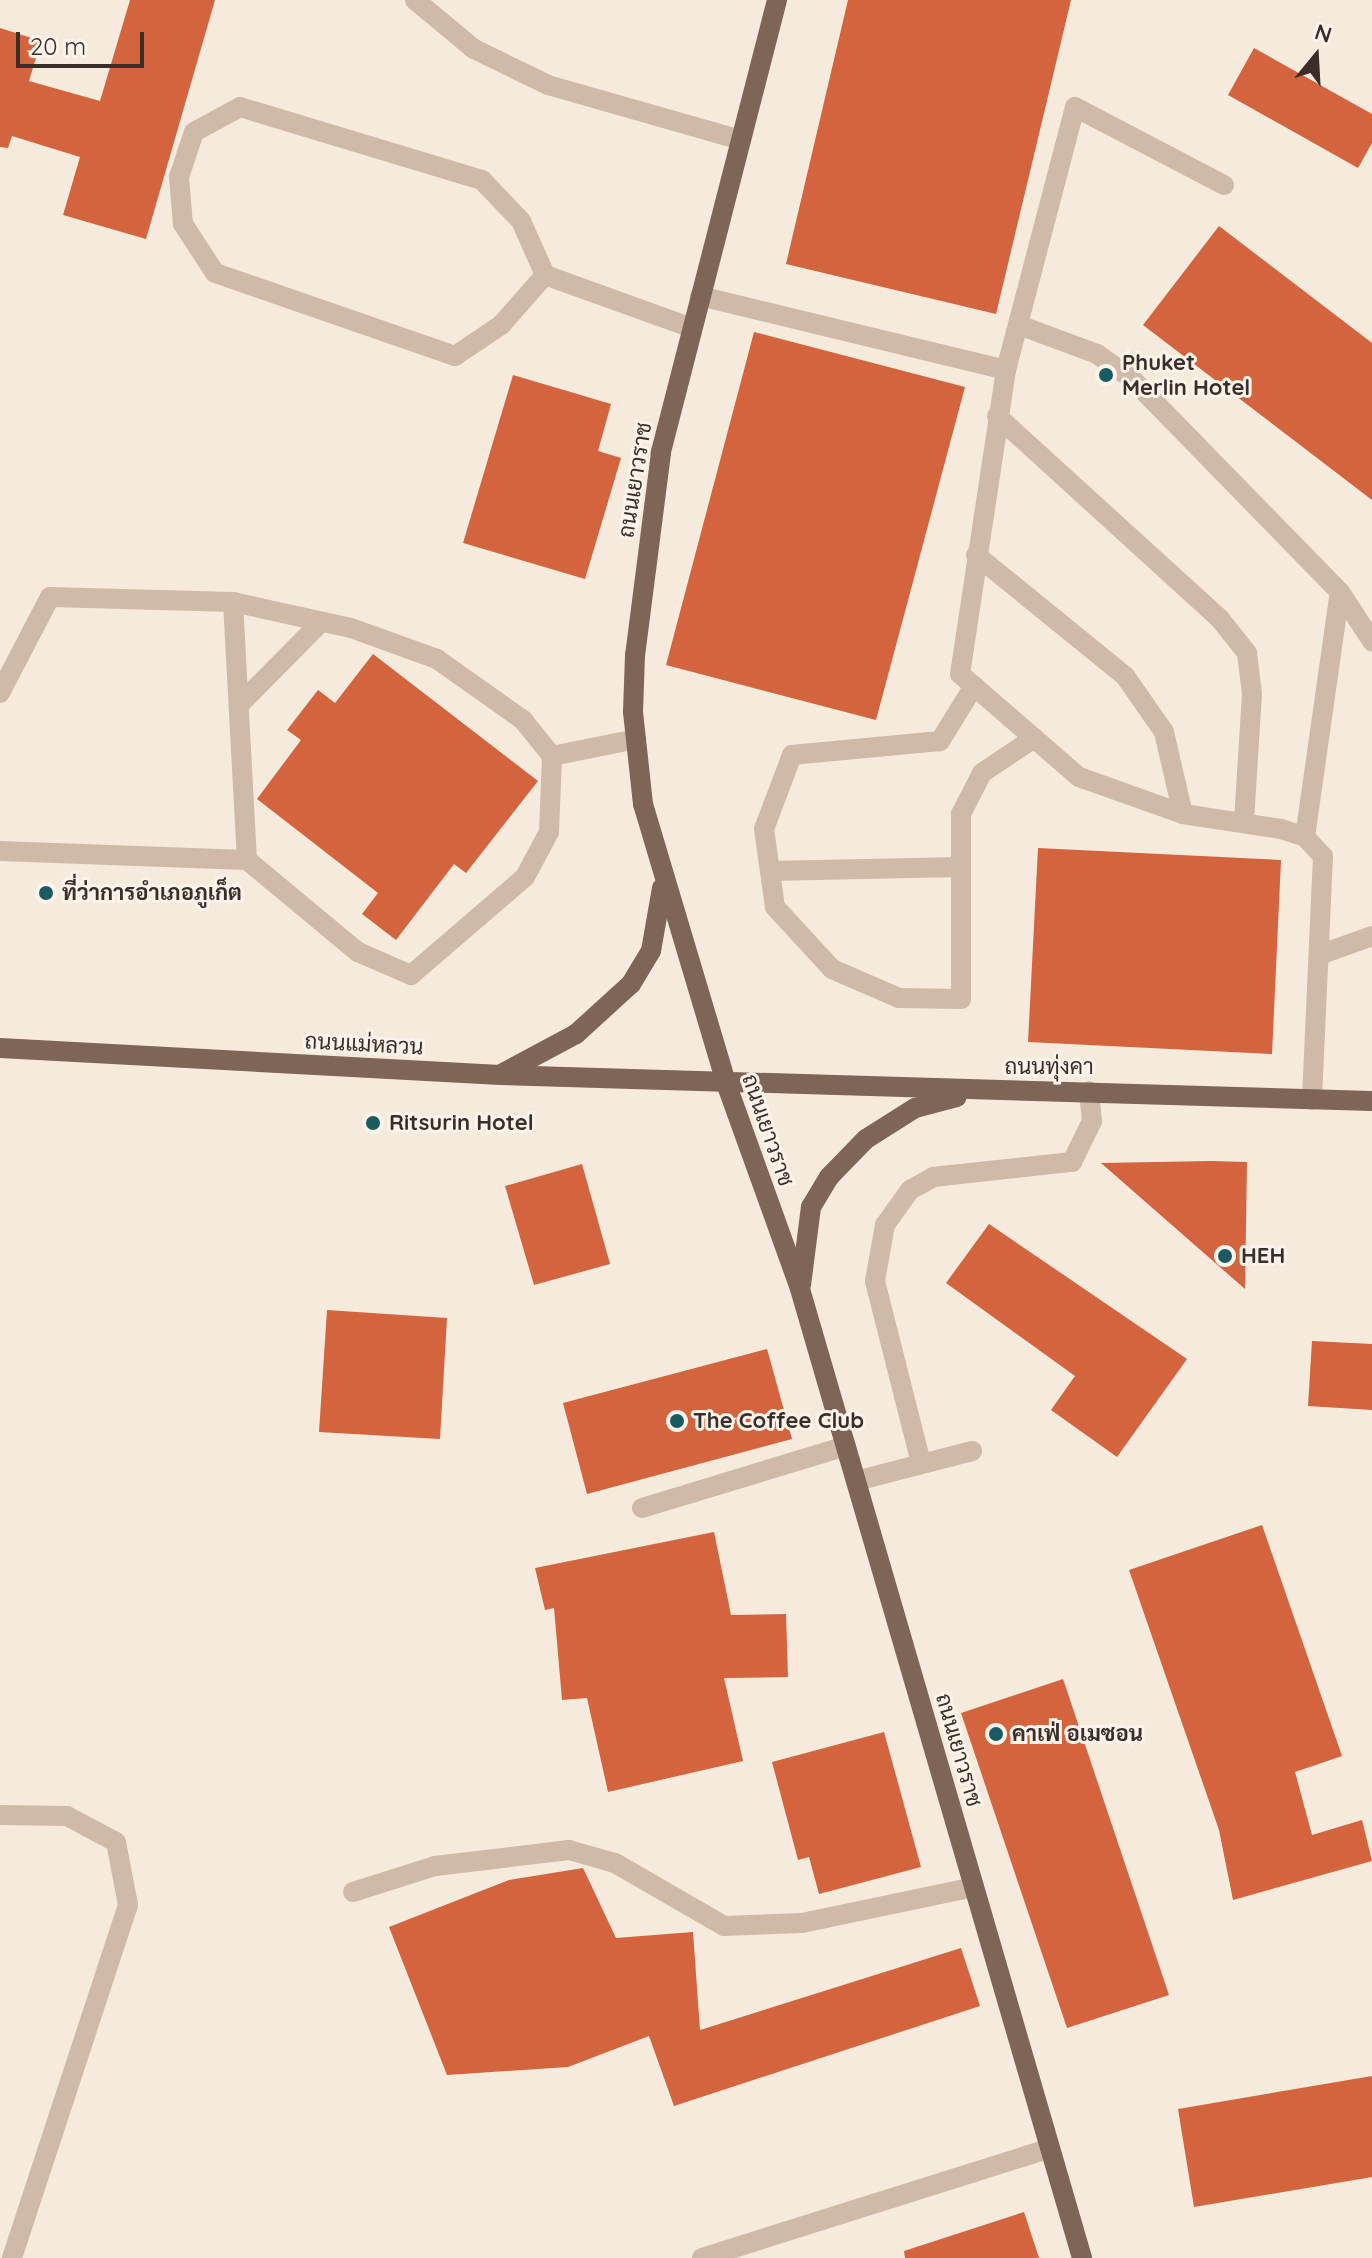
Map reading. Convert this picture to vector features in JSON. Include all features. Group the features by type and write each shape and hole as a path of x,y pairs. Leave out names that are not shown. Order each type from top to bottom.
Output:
{"main road":[{"name":"ถนนเยาวราช","path":"777,0 661,453 635,655 636,739 662,873 726,1083 800,1289 1082,2258"},
{"path":"500,1075 576,1034 631,984 658,925 662,873"},
{"name":"ถนนแม่หลวน","path":"0,1048 500,1075 726,1083"},
{"name":"ถนนทุ่งคา","path":"726,1083 1372,1101"},
{"path":"800,1289 811,1207 829,1177 866,1139 915,1108 980,1091"}],"street":[{"path":"415,0 474,49 548,85 741,140"},
{"path":"545,275 501,325 455,356 215,273 183,224 179,177 194,132 240,107 482,180 521,221 545,275 692,328"},
{"path":"1224,185 1075,107 1006,370 960,674 1079,777 1183,814 1244,820 1305,837 1323,856 1326,877 1312,1100"},
{"path":"700,296 1006,370"},
{"path":"1019,325 1097,354 1132,379 1340,592 1372,641"},
{"path":"997,416 1220,619 1247,653 1252,694 1244,820"},
{"path":"976,555 1125,676 1164,732 1183,814"},
{"path":"1305,837 1340,592"},
{"path":"0,693 50,597 233,602 321,622 437,659 523,720 552,756 549,832 525,877 411,975 358,952 247,860 0,851"},
{"path":"233,602 247,860"},
{"path":"239,705 321,622"},
{"path":"974,686 940,741 792,755 764,829 775,907 832,969 899,998 961,999 961,814 982,773 1034,738"},
{"path":"552,756 636,739"},
{"path":"770,871 960,867"},
{"path":"1319,955 1372,936"},
{"path":"921,1463 875,1281 885,1225 910,1190 933,1177 1072,1162 1092,1121 1089,1091"},
{"path":"642,1508 846,1446"},
{"path":"856,1481 972,1451"},
{"path":"0,1815 67,1816 116,1842 128,1905 9,2258 0,2256"},
{"path":"353,1892 435,1866 569,1850 615,1863 724,1926 802,1923 974,1887"},
{"path":"702,2258 1050,2148"}],"building":[{"path":"130,0 215,0 146,239 63,215 80,157 12,136 8,148 0,147 0,28 41,41 29,81 100,101"},
{"path":"848,0 1071,0 996,314 786,264"},
{"path":"1254,48 1372,114 1372,143 1358,168 1228,95"},
{"path":"1219,226 1372,343 1372,500 1143,325"},
{"path":"754,332 965,387 876,720 666,665"},
{"path":"513,375 611,404 598,451 621,458 585,579 463,543"},
{"path":"373,654 538,781 466,873 454,864 396,940 362,914 378,893 257,799 301,740 287,730 318,690 335,703"},
{"path":"1038,848 1281,860 1272,1054 1028,1042"},
{"name":"HEH","path":"1211,1161 1247,1162 1245,1289 1101,1163"},
{"path":"582,1164 610,1264 534,1285 505,1186"},
{"path":"989,1224 1187,1359 1117,1457 1051,1410 1075,1376 946,1283"},
{"path":"327,1310 447,1318 440,1439 319,1432"},
{"path":"1312,1341 1372,1344 1372,1410 1308,1406"},
{"name":"The Coffee Club","path":"767,1349 792,1439 587,1494 563,1403"},
{"path":"1262,1525 1342,1756 1295,1772 1312,1835 1362,1820 1372,1861 1233,1900 1219,1830 1129,1570"},
{"path":"714,1532 731,1615 786,1614 788,1677 724,1678 743,1761 608,1792 587,1698 562,1700 554,1608 545,1610 535,1568"},
{"path":"1063,1679 1169,1995 1067,2028 961,1713"},
{"path":"884,1732 921,1867 819,1894 809,1857 798,1860 772,1762"},
{"path":"583,1868 616,1938 693,1932 700,2030 961,1948 980,2006 674,2106 649,2036 568,2067 447,2075 389,1927 509,1880"},
{"path":"1372,2076 1372,2177 1194,2207 1178,2109"},
{"path":"1024,2212 1039,2258 905,2258 904,2251"}],"place":[{"name":"Phuket Merlin Hotel","path":"1106,375"},
{"name":"ที่ว่าการอำเภอภูเก็ต","path":"46,893"},
{"name":"Ritsurin Hotel","path":"373,1123"},
{"name":"HEH","path":"1225,1256"},
{"name":"The Coffee Club","path":"677,1421"},
{"name":"คาเฟ่ อเมซอน","path":"996,1734"}]}
